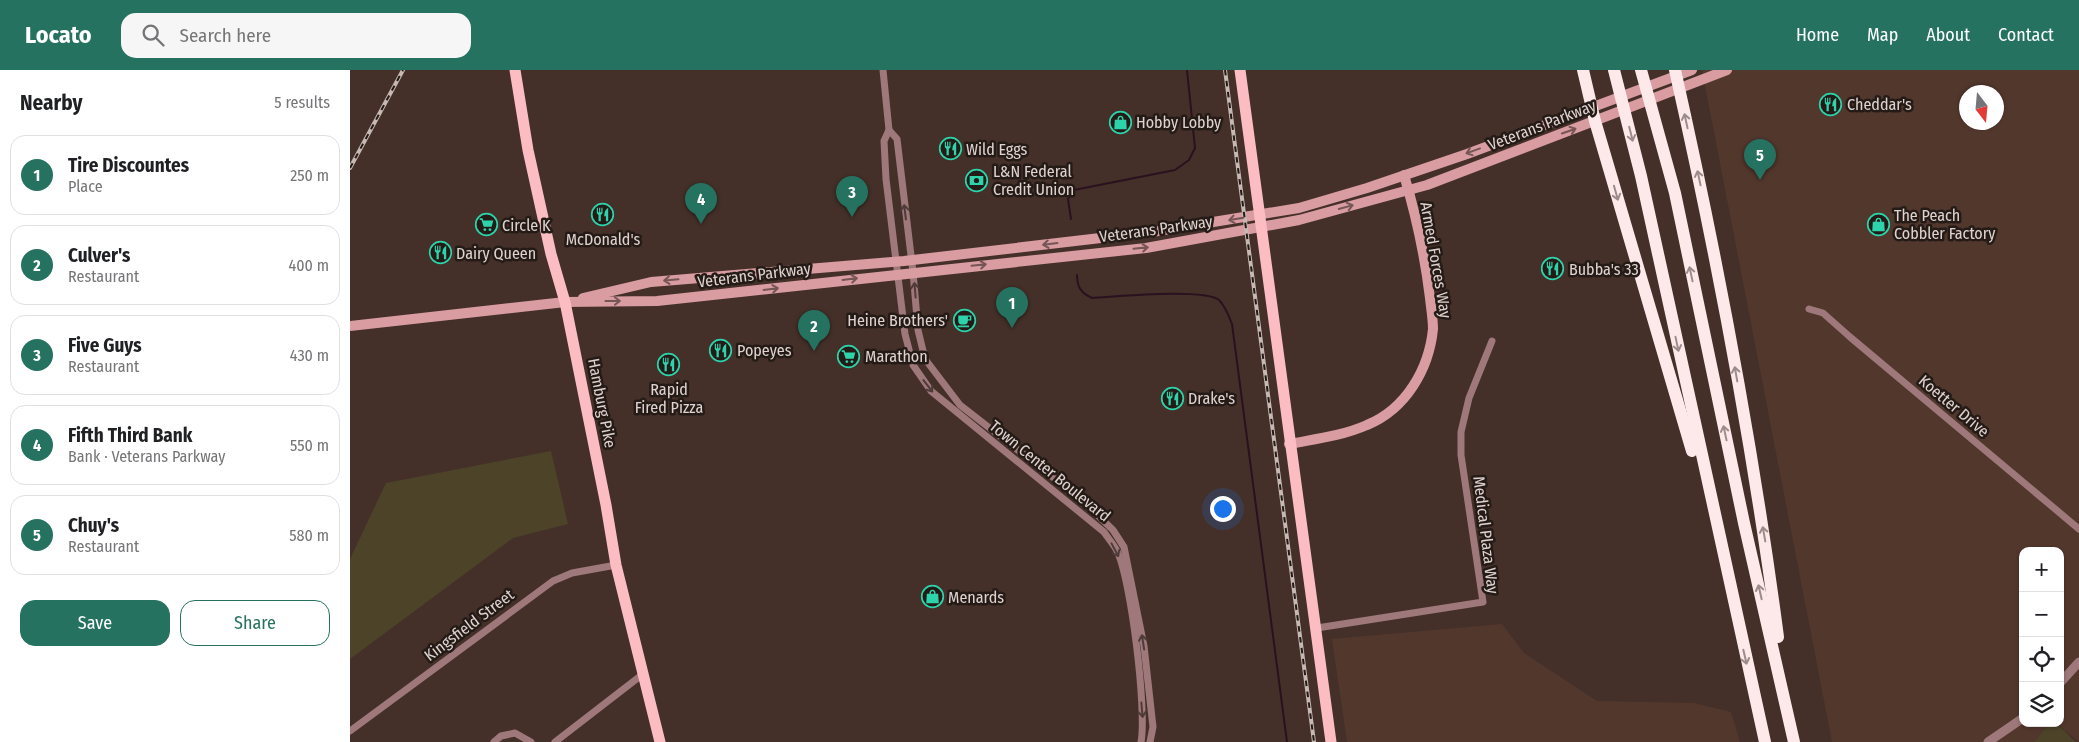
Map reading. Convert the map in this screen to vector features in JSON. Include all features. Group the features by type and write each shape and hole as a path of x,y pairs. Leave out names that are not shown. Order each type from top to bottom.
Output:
{"highway":[{"path":"1583,70 1596,105 1725,566"},
{"path":"1614,70 1641,176 1765,742"},
{"path":"1640,70 1675,193 1744,523 1794,742"},
{"path":"1644,70 1655,120"},
{"path":"1675,81 1709,226 1765,538 1789,721"}],"main road":[{"name":"Hamburg Pike","path":"514,70 528,150 551,254 564,302 606,505 616,565 660,742"},
{"path":"1240,70 1289,444 1317,628 1331,742"},
{"name":"Veterans Parkway","path":"350,326 564,302 657,301 1146,248 1210,238 1299,220 1465,172 1599,120 1675,81 1692,70"},
{"name":"Veterans Parkway","path":"564,302 650,282 912,260 1207,224 1299,208 1404,175 1596,105 1675,81 1727,70"},
{"name":"Armed Forces Way","path":"1289,444 1336,435 1368,425 1407,396 1424,369 1433,328 1415,214 1404,175"}],"street":[{"path":"883,70 889,130 884,140 886,180 897,261"},
{"path":"889,130 897,139 912,260"},
{"name":"Town Center Boulevard","path":"912,260 918,330 925,359 960,405 1082,499 1113,530 1124,547 1144,646 1153,727 1150,742"},
{"name":"Town Center Boulevard","path":"897,261 905,334 913,365 932,391 1097,526 1118,552 1126,580 1138,666 1144,727 1141,742"},
{"name":"Koetter Drive","path":"1810,309 1823,313 2079,528"},
{"name":"Medical Plaza Way","path":"1317,628 1482,602 1461,455 1461,432 1469,398 1492,341"},
{"name":"Kingsfield Street","path":"350,731 520,603 553,581 572,573 616,565"},
{"path":"2061,682 2079,662"},
{"path":"555,742 643,674"},
{"path":"1988,742 2019,721"},
{"path":"494,742 501,736 515,733 531,742"}],"shaded area":[{"path":"1702,70 2079,70 2079,742 2061,727 2064,727 2064,547 2019,547 2019,727 2046,727 2034,742 1832,742"},
{"path":"551,451 568,524 513,538 350,659 350,559 386,483"},
{"path":"1502,624 1524,653 1597,701 1694,703 1731,712 1740,742 1347,742 1332,639"},
{"path":"2046,727 2060,727 2076,742 2034,742"}],"waterway":[{"path":"1071,219 1068,199 1074,190 1175,170 1189,160 1195,148 1187,70"},
{"path":"1077,275 1080,289 1092,298 1195,294 1210,296 1219,300 1228,314 1232,324 1287,742"}],"railway":[{"path":"350,168 403,70"},
{"path":"1225,70 1314,742"}],"place":[{"name":"Cheddar's","path":"1831,104"},
{"name":"Hobby Lobby","path":"1120,122"},
{"name":"Wild Eggs","path":"950,149"},
{"name":"L&N Federal Credit Union","path":"977,180"},
{"name":"Chuy's","path":"1760,180"},
{"name":"McDonald's","path":"603,215"},
{"name":"Five Guys","path":"852,217"},
{"name":"Fifth Third Bank","path":"701,224"},
{"name":"The Peach Cobbler Factory","path":"1878,224"},
{"name":"Circle K","path":"486,225"},
{"name":"Dairy Queen","path":"440,253"},
{"name":"Bubba's 33","path":"1553,269"},
{"name":"Heine Brothers'","path":"964,320"},
{"name":"Tire Discountes","path":"1012,328"},
{"name":"Popeyes","path":"721,350"},
{"name":"Culver's","path":"814,351"},
{"name":"Marathon","path":"849,356"},
{"name":"Rapid Fired Pizza","path":"669,365"},
{"name":"Drake's","path":"1172,398"},
{"name":"Menards","path":"932,597"}]}
